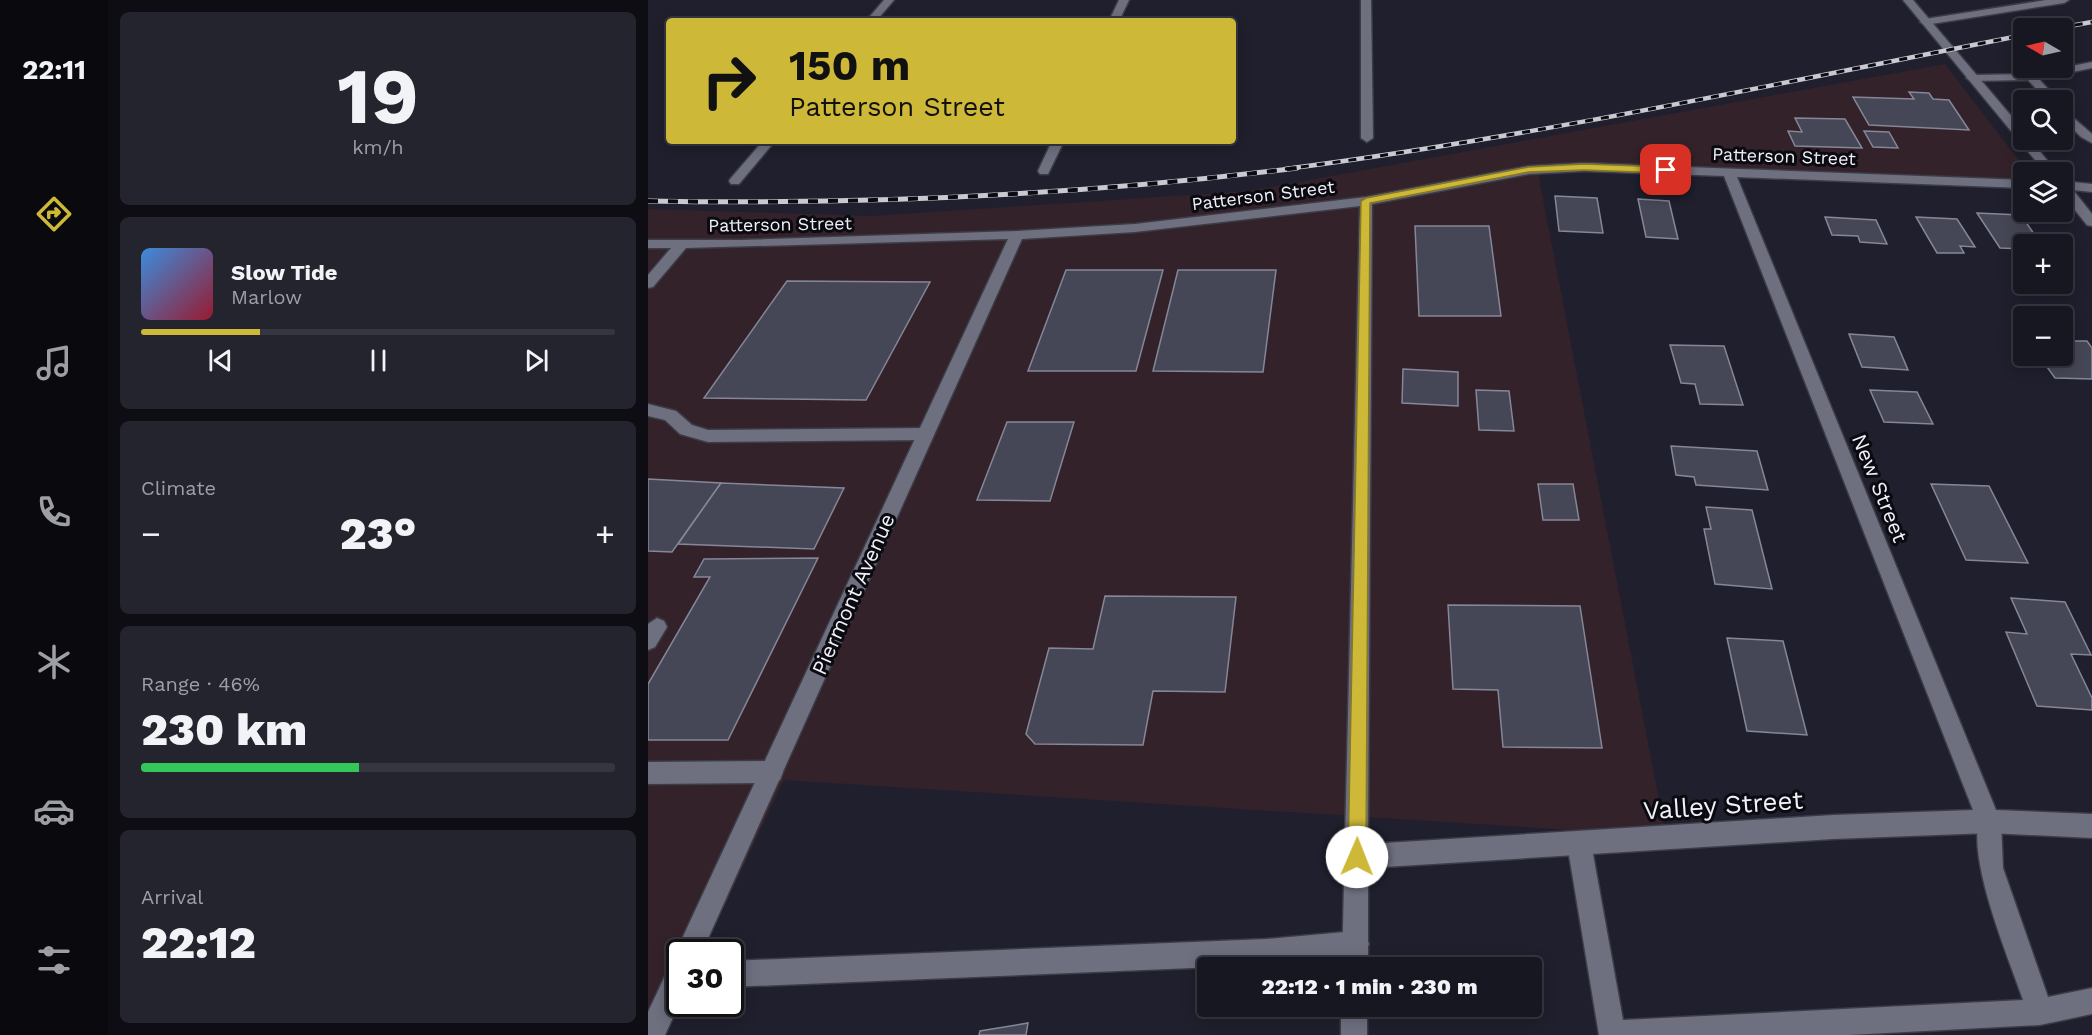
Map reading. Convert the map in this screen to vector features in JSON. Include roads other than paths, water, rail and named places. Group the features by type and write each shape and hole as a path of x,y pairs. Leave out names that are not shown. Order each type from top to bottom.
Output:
{"street":[{"path":"874,18 889,0"},
{"path":"1115,18 1124,0"},
{"path":"1366,0 1367,138"},
{"path":"1908,0 2043,162"},
{"path":"1925,22 2057,0"},
{"path":"2073,70 2091,67"},
{"path":"1971,78 2013,77"},
{"path":"2032,78 2043,90"},
{"path":"2073,122 2092,139"},
{"path":"735,181 767,144"},
{"path":"1044,171 1057,144"},
{"name":"Patterson Street","path":"648,244 1017,235 1135,228 1366,201 1529,170 1584,167 2013,184"},
{"name":"New Street","path":"1729,172 1989,821"},
{"path":"2073,187 2092,188"},
{"path":"2073,198 2092,222"},
{"path":"744,973 1255,952 1355,956 1366,201"},
{"name":"Piermont Avenue","path":"695,939 1017,235"},
{"path":"648,284 682,244"},
{"path":"648,410 670,415 686,430 708,436 926,434"},
{"path":"648,773 772,772"},
{"path":"1989,821 1990,868 2040,1012"},
{"name":"Valley Street","path":"1357,857 1833,827 1989,821 2092,826"},
{"path":"1579,843 1612,1034 2040,1012 2092,1001"},
{"name":"Piermont Avenue","path":"651,1035 666,1003"},
{"path":"1354,1017 1354,1035"}],"railway":[{"path":"2073,25 2092,22"},
{"path":"1285,169 1564,125 2013,37"},
{"path":"648,201 810,201 973,196 1136,185 1297,168"}]}
